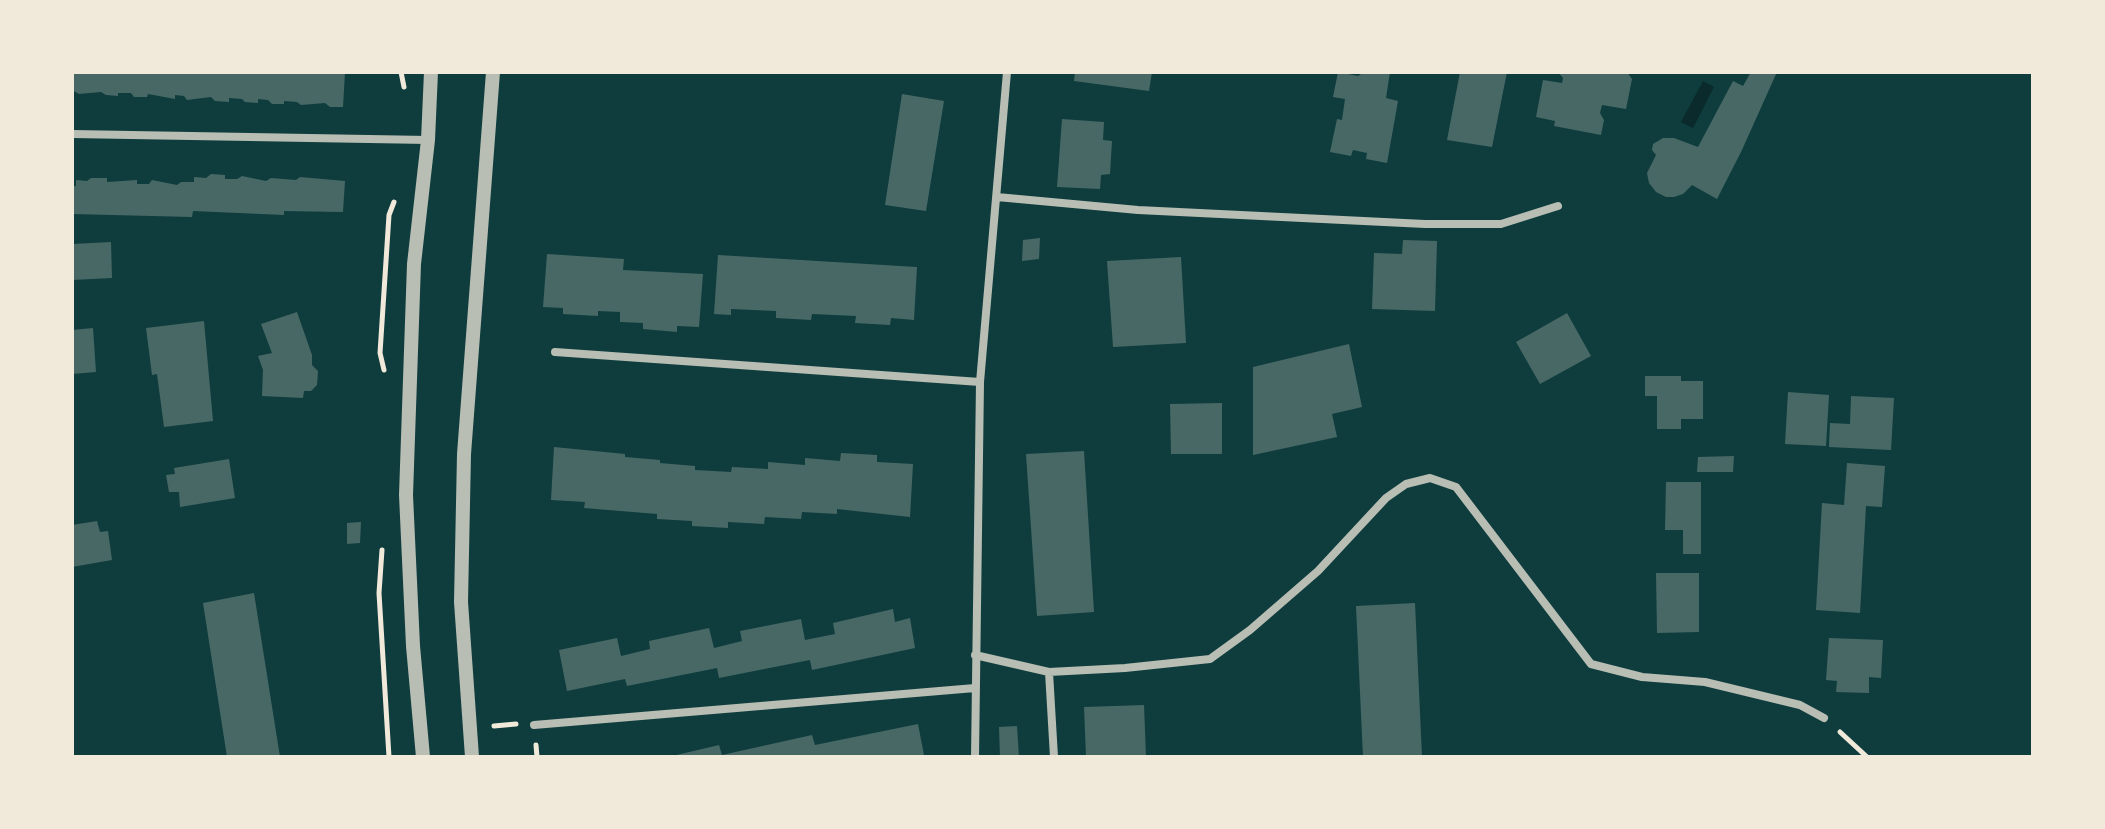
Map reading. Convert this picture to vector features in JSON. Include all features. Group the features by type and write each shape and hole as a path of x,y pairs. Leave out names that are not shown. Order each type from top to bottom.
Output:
{"street":[{"path":"423,757 413,646 406,495 414,264 428,140 431,72"},
{"path":"472,757 461,602 464,454 493,72"},
{"path":"975,757 980,382 1007,72"},
{"path":"72,134 428,140"},
{"path":"997,197 1138,210 1425,224 1501,224 1558,206"},
{"path":"555,352 980,382"},
{"path":"975,655 1049,672 1210,659 1250,630 1318,571 1386,498 1406,484 1430,478 1456,487 1591,664 1642,677 1705,682 1800,705 1824,718"},
{"path":"1049,672 1054,757"},
{"path":"534,725 975,688"}],"path":[{"path":"1824,718 1867,757"}],"water":[{"path":"1703,81 1714,87 1693,128 1681,122"}],"building":[{"path":"72,72 345,72 343,107 284,101 284,104 272,104 268,100 258,99 258,103 229,98 229,102 215,101 211,97 187,100 184,96 175,95 175,99 148,94 147,97 134,97 131,93 118,93 118,96 101,92 79,94 72,90"},
{"path":"1075,72 1152,72 1149,91 1074,81"},
{"path":"1338,72 1358,76 1364,72 1390,72 1386,98 1398,101 1387,163 1366,159 1367,153 1353,150 1351,156 1330,152 1337,119 1342,120 1345,99 1333,97"},
{"path":"1460,72 1507,72 1492,147 1447,140"},
{"path":"1558,72 1627,72 1632,79 1626,109 1602,105 1600,113 1604,120 1601,135 1554,126 1555,121 1536,117 1543,80 1562,83 1563,78"},
{"path":"1751,72 1777,72 1717,199 1692,185 1683,194 1674,197 1656,192 1649,183 1647,173 1656,155 1652,150 1653,144 1663,138 1674,138 1698,147 1733,81 1743,86"},
{"path":"902,94 944,101 926,211 885,205"},
{"path":"1062,119 1104,122 1103,140 1112,141 1110,174 1101,175 1100,189 1057,187"},
{"path":"211,174 225,175 225,179 242,176 266,181 271,178 296,180 300,177 345,181 343,212 284,211 284,215 193,211 192,217 72,214 72,186 76,186 76,180 107,178 107,182 137,180 137,184 149,184 152,180 177,185"},
{"path":"1040,238 1039,259 1022,261 1023,240"},
{"path":"1403,240 1437,241 1435,311 1372,309 1374,253 1402,254"},
{"path":"111,242 112,278 72,280 72,244"},
{"path":"547,254 624,259 623,270 703,274 699,327 677,326 677,332 643,329 643,323 620,322 620,312 598,311 598,316 563,314 563,308 543,307"},
{"path":"718,255 917,267 914,320 891,318 890,325 855,323 856,316 812,314 811,320 776,318 776,311 731,309 731,315 714,314"},
{"path":"1181,257 1186,343 1113,347 1107,261"},
{"path":"297,312 312,355 312,365 318,371 317,385 311,391 304,391 303,398 262,396 263,370 258,356 272,353 261,324"},
{"path":"1567,313 1591,356 1540,384 1516,342"},
{"path":"204,321 213,421 164,427 157,374 152,375 146,328"},
{"path":"93,328 96,372 72,374 72,330"},
{"path":"1349,344 1362,407 1332,414 1337,437 1253,455 1253,367"},
{"path":"1645,376 1681,376 1681,381 1703,381 1703,419 1681,419 1681,429 1657,429 1657,396 1645,396"},
{"path":"1788,392 1829,395 1826,446 1785,444"},
{"path":"1851,396 1894,398 1891,450 1829,447 1830,423 1850,424"},
{"path":"1222,403 1222,454 1171,454 1170,404"},
{"path":"554,447 625,454 625,457 660,460 660,463 695,466 695,470 731,472 732,467 768,469 768,462 805,465 805,458 840,461 841,453 877,455 877,462 913,464 910,517 837,509 837,514 802,512 801,519 765,517 764,524 728,522 728,528 692,526 692,521 657,519 657,514 584,508 585,502 551,500"},
{"path":"1084,451 1094,612 1037,616 1026,454"},
{"path":"1734,456 1733,472 1697,472 1698,457"},
{"path":"229,459 235,498 180,507 179,492 169,492 166,475 175,474 174,468"},
{"path":"1847,463 1885,466 1882,507 1866,506 1860,613 1816,610 1822,503 1844,505"},
{"path":"1666,482 1701,482 1701,554 1683,554 1683,530 1665,530"},
{"path":"97,521 100,532 108,531 112,560 72,567 72,525"},
{"path":"361,522 360,543 347,544 347,523"},
{"path":"1656,573 1699,573 1699,632 1657,633"},
{"path":"254,593 280,757 227,757 203,603"},
{"path":"1415,603 1422,757 1363,757 1356,606"},
{"path":"893,609 895,622 910,618 915,648 812,670 810,660 719,678 717,668 627,686 625,679 567,691 559,650 617,638 621,656 650,649 649,641 709,628 714,648 742,641 740,631 801,619 805,640 835,634 833,623"},
{"path":"1829,638 1883,640 1881,678 1869,677 1869,693 1836,692 1837,681 1826,680"},
{"path":"1144,705 1146,757 1086,757 1084,707"},
{"path":"918,724 924,755 916,757 668,757 719,745 722,755 812,735 815,745"},
{"path":"1017,726 1019,757 1000,757 999,727"}]}
